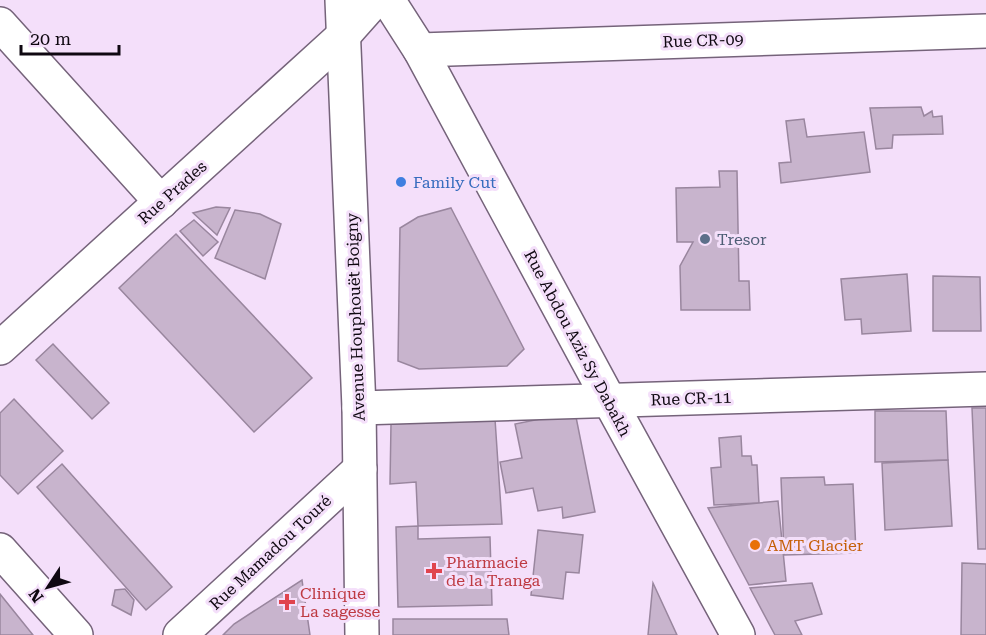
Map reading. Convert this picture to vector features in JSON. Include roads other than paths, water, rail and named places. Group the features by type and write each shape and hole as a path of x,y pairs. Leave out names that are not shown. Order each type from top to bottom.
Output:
{"street":[{"name":"Avenue Houphouët Boigny","path":"342,0 359,408 362,635"},
{"name":"Rue Prades","path":"0,348 343,36 375,0"},
{"name":"Rue Abdou Aziz Sy Dabakh","path":"388,0 420,50 738,635"},
{"path":"0,24 161,202"},
{"name":"Rue CR-09","path":"420,50 986,31"},
{"name":"Rue CR-11","path":"359,408 986,389"},
{"name":"Rue Mamadou Touré","path":"180,635 360,469"},
{"path":"0,550 76,635"}],"place":[{"name":"Family Cut","path":"401,182"},
{"name":"Tresor","path":"705,239"},
{"name":"AMT Glacier","path":"755,545"},
{"name":"Pharmacie de la Tranga","path":"434,571"},
{"name":"Clinique La sagesse","path":"287,602"}]}
